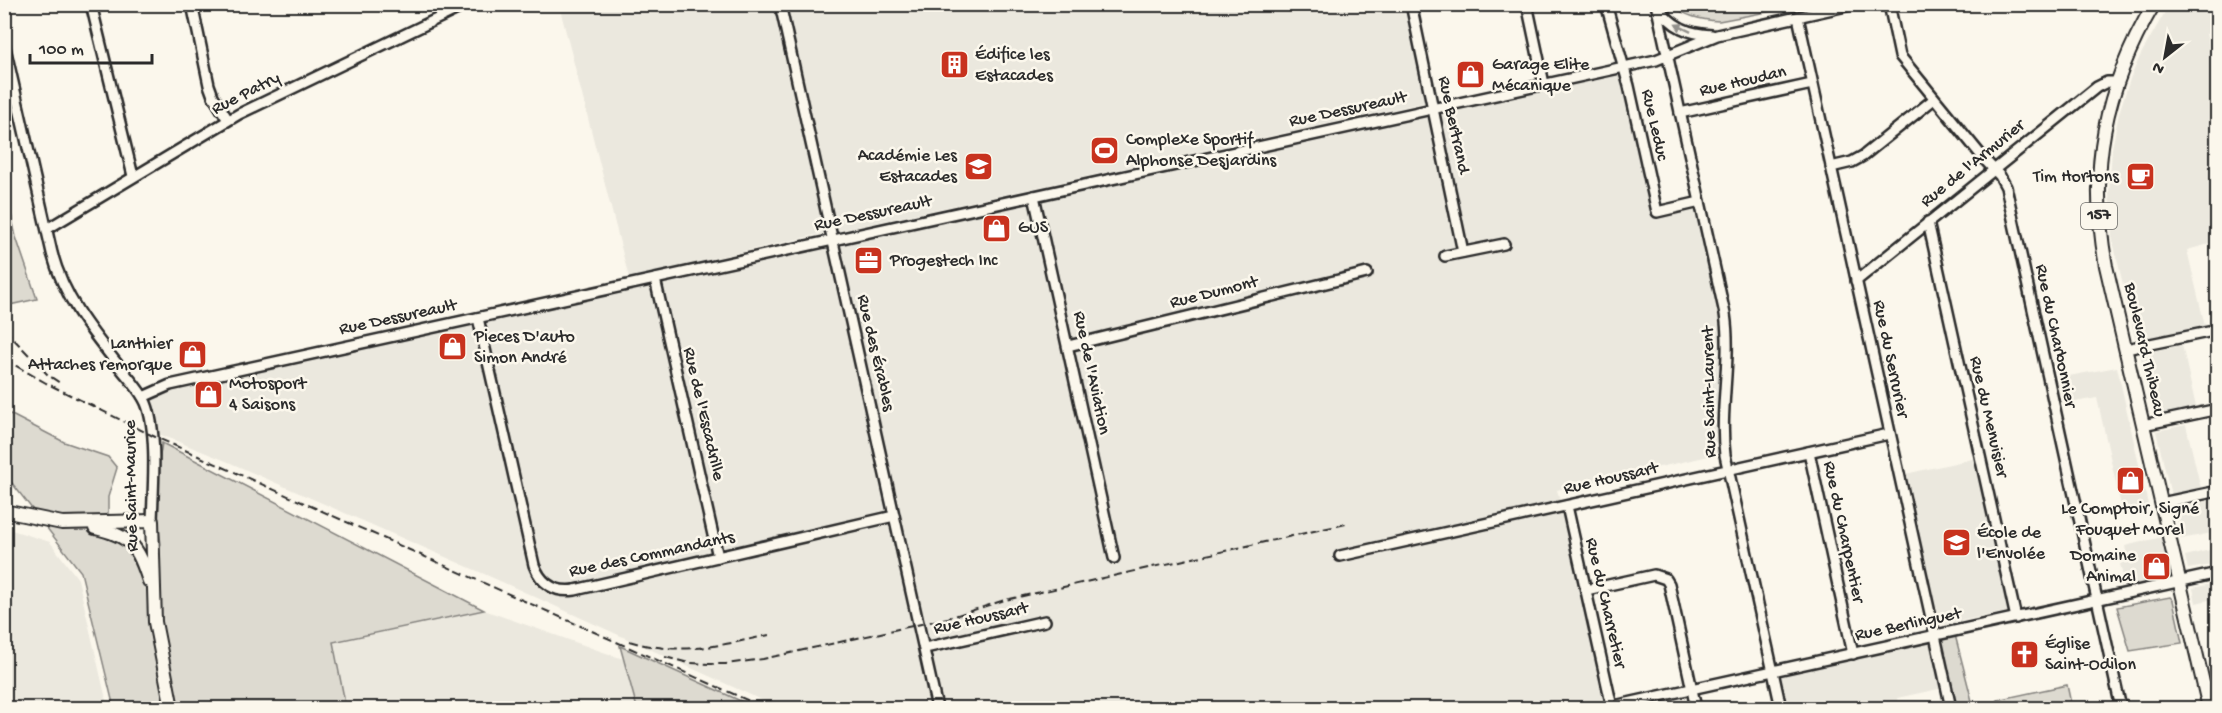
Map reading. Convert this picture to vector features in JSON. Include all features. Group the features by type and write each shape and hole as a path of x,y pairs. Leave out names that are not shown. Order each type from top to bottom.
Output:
{"main road":[{"name":"Boulevard Thibeau","path":"2154,4 2131,45 2116,82 2102,140 2098,207 2106,266 2209,708"},
{"path":"4,511 45,521 74,523 152,521"},
{"name":"Rue Saint-Maurice","path":"152,521 153,593 158,639 172,708"},
{"path":"74,523 110,531 129,541 140,556 153,593"}],"street":[{"path":"91,4 133,176"},
{"path":"192,4 211,91 228,120"},
{"name":"Rue Patry","path":"47,229 228,120 468,4"},
{"name":"Rue des Érables","path":"780,4 937,708"},
{"name":"Rue Bertrand","path":"1411,4 1463,252"},
{"path":"1527,4 1544,84"},
{"name":"Rue Leduc","path":"1606,4 1657,212 1700,202"},
{"path":"1657,4 1665,16 1684,31 1717,35"},
{"name":"Rue Saint-Laurent","path":"1657,4 1727,327 1724,438 1728,470 1781,708"},
{"name":"Rue Dessureault","path":"143,397 170,385 1623,67 1667,56 1717,35 1855,4"},
{"name":"Rue du Charbonnier","path":"1889,4 1900,56 2000,176 2006,187 2121,708"},
{"name":"Rue du Serrurier","path":"1798,17 1951,708"},
{"name":"Rue Saint-Maurice","path":"4,44 56,266 71,301 91,331 143,397 150,414 152,521"},
{"name":"Rue de l'Armurier","path":"1856,281 2097,87 2107,82 2116,82"},
{"name":"Rue Houdan","path":"1680,113 1812,84"},
{"path":"1831,167 1855,161 1863,156 1934,99"},
{"name":"Rue de l'Aviation","path":"1034,196 1114,558"},
{"name":"Rue du Menuisier","path":"1928,222 2016,618"},
{"path":"1445,256 1504,244"},
{"name":"Rue Dumont","path":"1068,346 1367,273"},
{"name":"Rue de l'Escadrille","path":"655,279 718,557"},
{"name":"Rue des Commandants","path":"478,318 534,565 544,582 558,590 575,590 894,516"},
{"path":"2126,349 2217,330"},
{"path":"2144,425 2217,409"},
{"name":"Rue Houssart","path":"1340,556 1889,434"},
{"name":"Rue du Charpentier","path":"1809,452 1853,654"},
{"path":"2162,503 2217,490"},
{"name":"Rue du Charretier","path":"1567,506 1586,590 1608,708"},
{"name":"Rue Berlinguet","path":"1608,708 2217,573"},
{"path":"1586,590 1654,575 1666,579 1696,708"},
{"name":"Rue Houssart","path":"925,648 1045,621"},
{"path":"2205,688 2217,685"}],"shaded area":[{"path":"559,5 781,5 833,231 629,278"},
{"name":"Académie Les Estacades","path":"785,5 1409,5 1431,101 838,231"},
{"path":"1670,5 1805,5 1719,21 1693,17"},
{"path":"2169,5 2217,5 2217,31 2206,34 2218,81 2217,242 2187,250 2205,326 2136,341 2112,237 2109,193 2112,149 2119,113 2130,79 2141,54"},
{"path":"1621,64 1655,214 1696,206 1723,321 1718,454 1557,490 1606,708 779,708 491,577 226,461 154,432 154,414 151,403 166,382"},
{"path":"5,186 16,237 37,299 5,306"},
{"path":"2182,345 2196,407 2154,416 2140,354"},
{"path":"2117,367 2149,509 2123,515 2097,398 2063,404 2058,378"},
{"path":"4,411 64,442 108,457 117,468 108,497 108,525 129,546 157,552 161,544 154,493 162,443 484,610 333,642 346,708 114,708 81,572 5,474"},
{"path":"2186,425 2201,489 2171,495 2156,431"},
{"name":"École de l'Envolée","path":"1977,458 2011,611 1935,626 1901,475"},
{"path":"2217,499 2217,532 2181,539 2174,508"},
{"path":"5,528 50,542 78,579 108,708 5,708"},
{"path":"2166,536 2176,579 2126,589 2120,564 2128,561 2125,546"},
{"path":"2214,549 2217,564 2188,569 2185,556"},
{"path":"2216,583 2217,598 2196,603 2193,588"},
{"path":"2170,597 2173,600 2182,643 2130,651 2117,607"},
{"path":"484,610 623,659 637,708 346,708 333,642"},
{"path":"1953,627 1973,705 1955,708 1936,631"},
{"path":"1932,631 1943,688 1897,698 1899,708 1782,708 1774,671"},
{"path":"620,646 756,708 637,708"},
{"path":"2067,685 2072,708 1999,708 1997,700"}],"railway":[{"path":"4,329 48,375 60,383"},
{"path":"4,359 46,383 151,435 765,708"},
{"path":"665,657 689,663 709,664 763,659 948,618 1005,600 1350,523"},
{"path":"629,641 647,646 682,649 716,646 769,635"}],"place":[{"name":"Édifice les Estacades","path":"954,65"},
{"name":"Garage Elite Mécanique","path":"1471,75"},
{"name":"Complexe Sportif Alphonse Desjardins","path":"1105,150"},
{"name":"Académie Les Estacades","path":"978,166"},
{"name":"Tim Hortons","path":"2140,177"},
{"name":"GUS","path":"997,228"},
{"name":"Progestech Inc","path":"869,261"},
{"name":"Pieces D'auto Simon André","path":"453,347"},
{"name":"Lanthier Attaches remorque","path":"193,354"},
{"name":"Motosport 4 Saisons","path":"208,394"},
{"name":"Le Comptoir, Signé Fouquet Morel","path":"2130,480"},
{"name":"École de l'Envolée","path":"1956,543"},
{"name":"Domaine Animal","path":"2157,566"},
{"name":"Église Saint-Odilon","path":"2024,654"}]}
